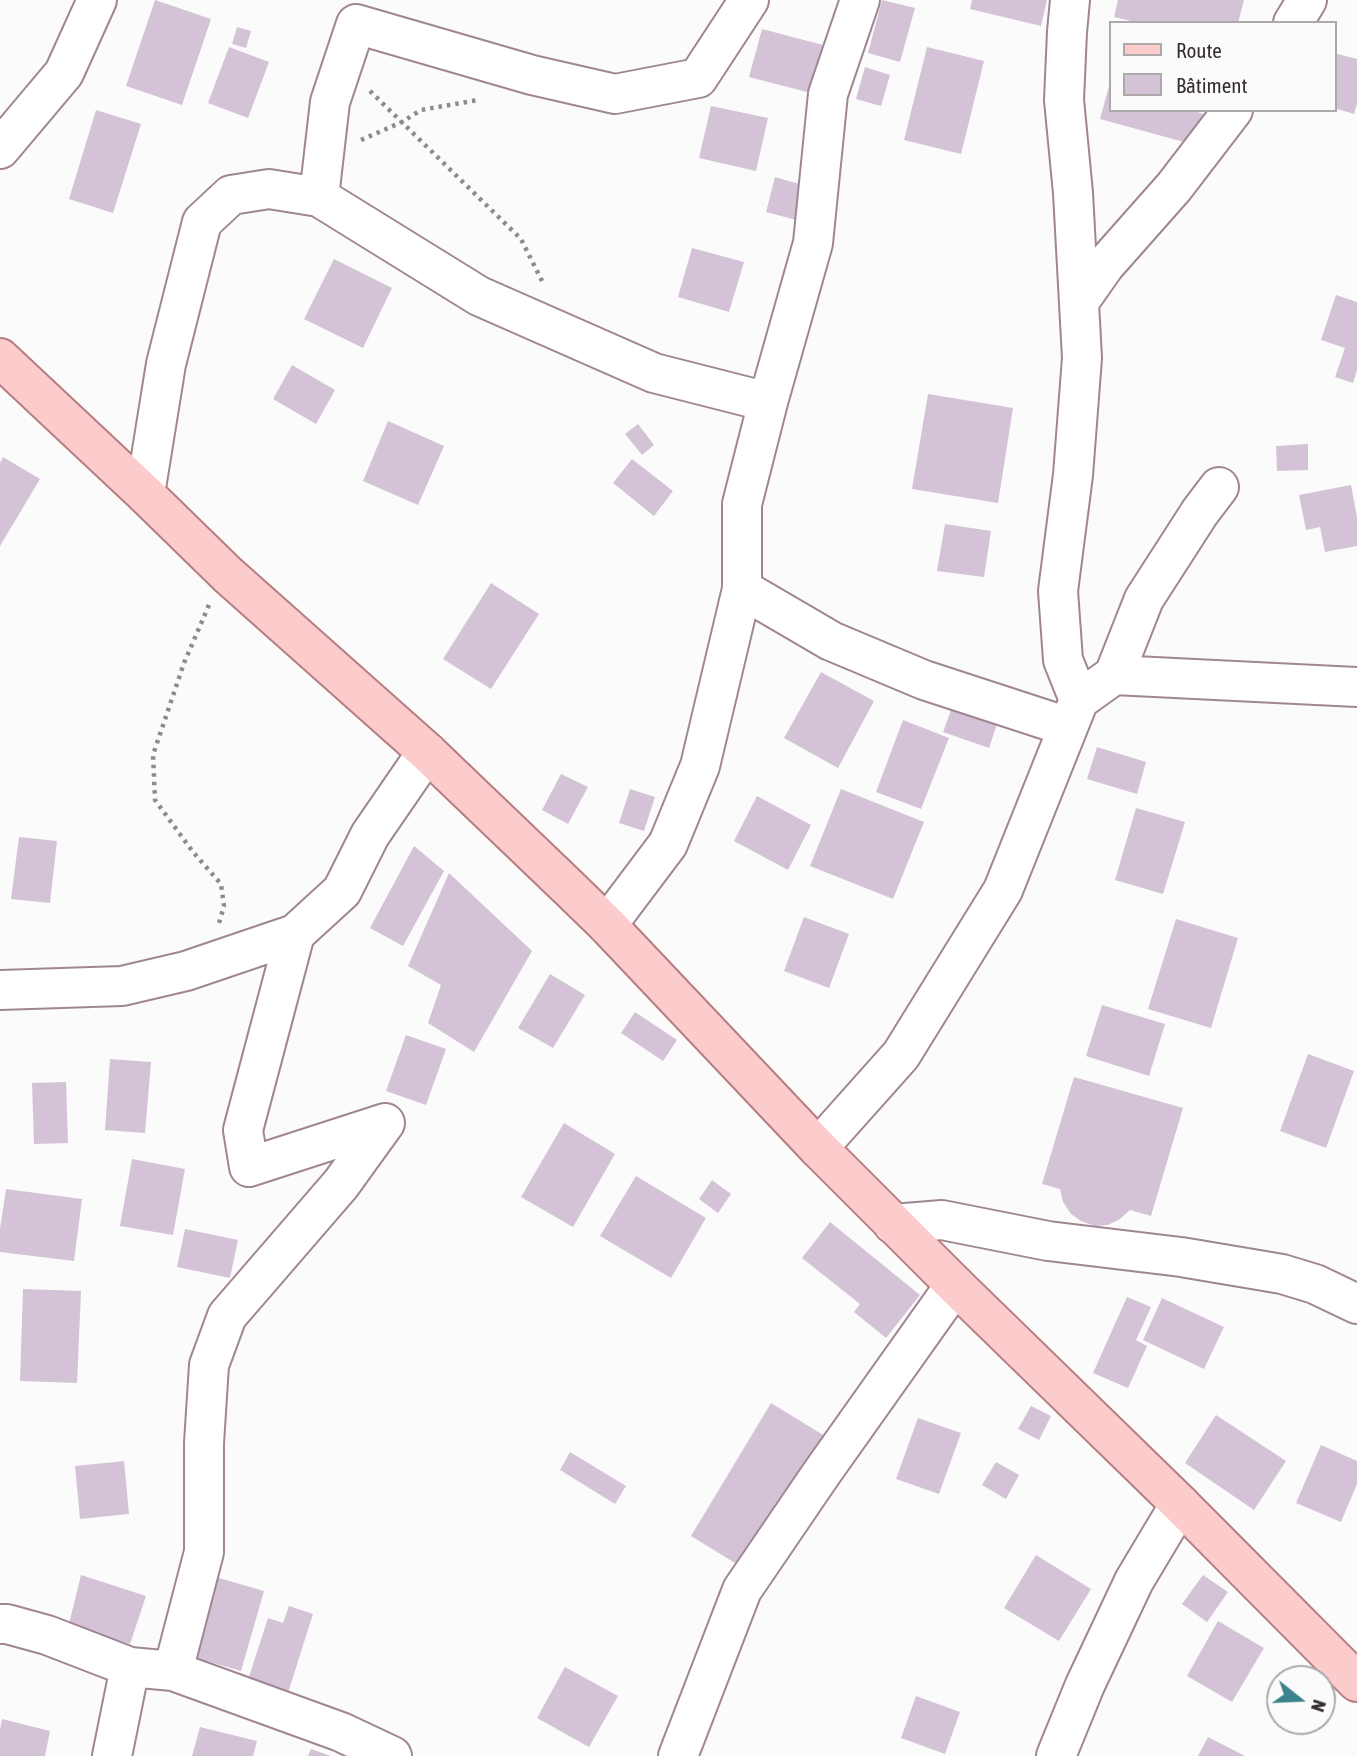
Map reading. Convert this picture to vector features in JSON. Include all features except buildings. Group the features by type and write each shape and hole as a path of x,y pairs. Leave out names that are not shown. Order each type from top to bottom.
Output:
{"main road":[{"path":"0,358 228,575 427,752 607,925 893,1224 1180,1504 1357,1682"}],"street":[{"path":"0,149 64,73 97,0"},
{"path":"319,197 330,102 356,24 533,75 615,94 698,78 749,0"},
{"path":"607,925 668,844 700,766 742,589 742,503 813,243 828,94 860,0"},
{"path":"1070,0 1064,100 1073,193 1082,358 1073,475 1058,591 1063,660 1073,713"},
{"path":"1294,21 1307,0"},
{"path":"1079,302 1105,265 1174,187 1231,112"},
{"path":"145,494 166,365 202,222 231,195 269,189 319,197 479,296 654,373 768,402"},
{"path":"818,1148 901,1055 1003,890 1073,713 1114,676 1144,599 1199,512 1219,487"},
{"path":"742,589 831,641 924,680 1073,713"},
{"path":"1114,676 1357,687"},
{"path":"0,990 122,986 186,971 295,934 342,891 370,835 427,752"},
{"path":"173,1671 204,1552 204,1443 209,1365 227,1317 341,1184 385,1123 249,1167 243,1130 295,934"},
{"path":"893,1224 942,1220 1048,1241 1181,1257 1282,1274 1315,1284 1357,1304"},
{"path":"1315,1284 1357,1272"},
{"path":"678,1756 743,1590 821,1474 955,1285"},
{"path":"1056,1756 1085,1685 1134,1581 1180,1504"},
{"path":"0,1623 47,1635 130,1667 173,1671 341,1732 392,1756"},
{"path":"112,1756 130,1667"}],"path":[{"path":"343,64 521,239 546,288"},
{"path":"324,156 402,122 421,110 480,99"},
{"path":"218,926 225,906 221,884 193,852 155,800 153,755 184,663 211,600 228,575"}]}
